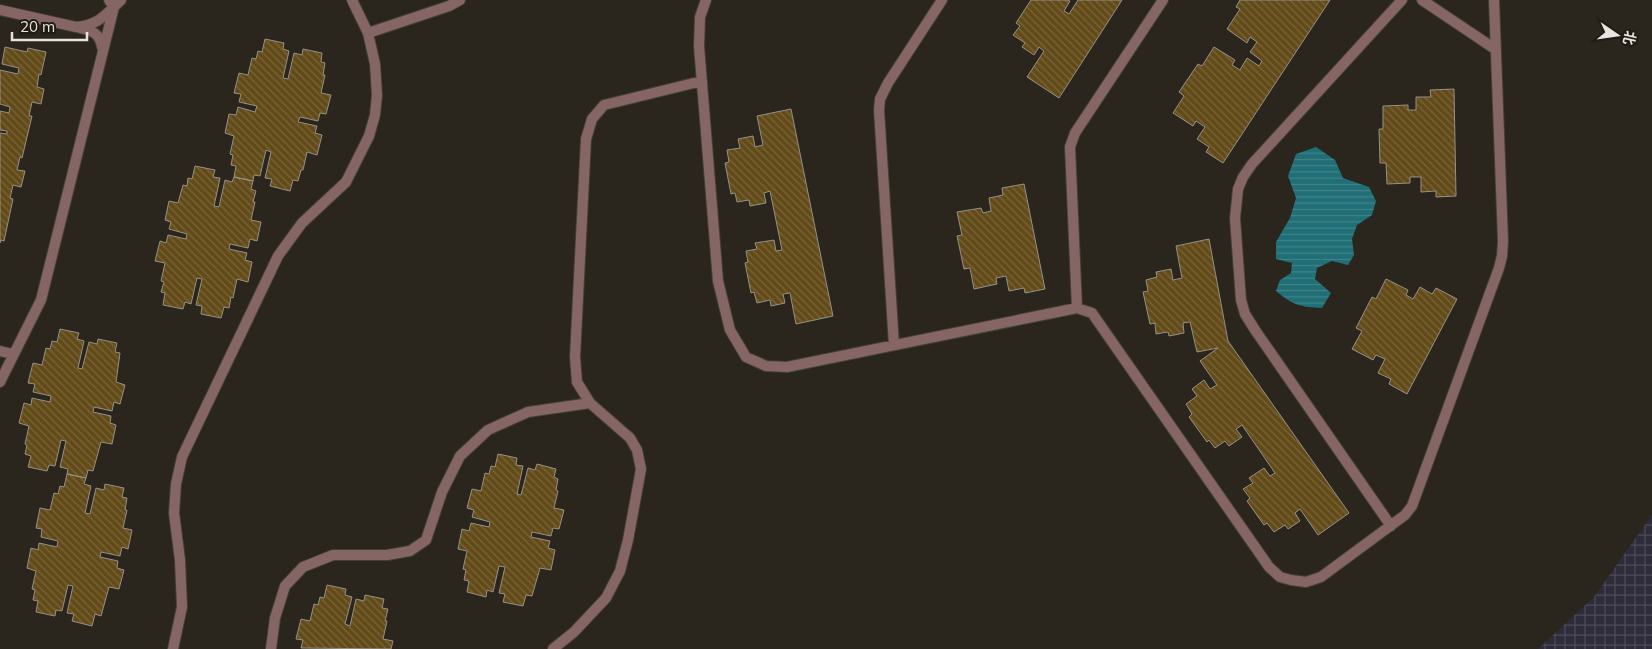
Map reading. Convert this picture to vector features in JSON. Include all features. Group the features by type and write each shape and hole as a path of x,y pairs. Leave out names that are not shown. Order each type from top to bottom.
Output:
{"lane":[{"path":"173,649 182,607 180,560 174,513 176,484 182,457 278,256 302,223 346,182 369,136 375,114 377,80 373,48 352,0"},
{"path":"368,33 449,6 460,0"},
{"path":"706,0 700,17 699,46 718,281 730,330 746,357 766,366 787,367 1077,308 1092,313 1269,567 1280,577 1306,582 1321,576 1405,516 1412,506 1502,256 1494,0"},
{"path":"894,345 879,110 880,100 888,83 942,0"},
{"path":"1077,308 1070,147 1076,133 1163,0"},
{"path":"1391,526 1254,330 1245,314 1241,300 1235,218 1238,189 1243,177 1252,164 1402,0"},
{"path":"1422,0 1495,49"},
{"path":"76,27 89,26 99,20 115,2"},
{"path":"0,382 41,300 115,2"},
{"path":"0,10 87,29 98,34 103,50"},
{"path":"553,649 574,632 606,598 620,571 628,540 641,469 638,450 630,438 590,403 577,382 575,357 586,139 592,119 604,105 702,81"},
{"path":"0,351 13,354"},
{"path":"271,649 275,618 285,586 303,567 333,555 386,555 410,551 426,540 442,492 460,456 488,430 528,412 590,403"}],"shaded area":[{"path":"1652,515 1652,649 1538,649 1594,597"}],"water":[{"path":"1316,147 1335,160 1343,178 1369,187 1376,201 1372,215 1357,225 1352,239 1354,255 1348,265 1332,261 1317,268 1315,279 1331,293 1322,308 1297,304 1276,291 1280,280 1291,273 1292,263 1276,259 1276,242 1290,218 1296,198 1288,176 1296,154"}],"building":[{"path":"1031,0 1070,1 1064,11 1069,14 1078,0 1122,0 1059,98 1027,77 1044,51 1039,47 1034,55 1022,47 1025,43 1013,35 1020,26 1016,23"},
{"path":"1240,0 1330,0 1223,163 1206,152 1209,147 1197,139 1205,127 1196,121 1193,126 1173,113 1184,96 1179,92 1198,64 1202,66 1214,47 1235,60 1232,65 1240,70 1247,58 1259,66 1262,61 1250,52 1257,42 1250,37 1247,43 1227,29 1240,9 1236,7"},
{"path":"265,39 284,43 283,49 289,51 283,78 288,79 294,53 302,55 303,49 322,53 321,62 325,63 323,75 325,75 321,93 331,95 326,114 320,113 318,121 300,117 298,122 317,126 315,133 322,135 317,155 307,152 303,170 301,170 298,181 293,180 290,191 270,186 272,179 265,178 271,152 266,150 260,176 254,175 253,181 234,177 236,166 231,165 233,155 230,154 234,136 225,133 229,114 236,115 238,107 255,112 257,106 239,102 241,94 234,93 239,73 248,75 252,58 256,59 258,51 262,52"},
{"path":"5,47 27,52 28,48 46,52 37,87 44,89 41,104 32,102 29,116 32,116 22,158 20,157 17,170 25,171 21,187 13,185 10,198 13,199 4,241 1,240 0,243 0,133 7,134 7,131 0,130 0,111 9,113 10,107 0,104 0,70 18,74 19,68 2,64"},
{"path":"1454,89 1456,196 1436,197 1436,191 1421,192 1421,177 1410,177 1410,183 1387,184 1386,163 1380,163 1379,129 1383,129 1383,106 1408,105 1408,110 1416,110 1416,97 1431,97 1430,90"},
{"path":"791,109 833,316 796,324 790,293 783,294 785,303 771,306 770,300 757,303 754,292 751,293 745,263 748,262 746,251 757,249 755,243 774,240 776,251 782,250 770,191 764,193 766,203 750,206 749,200 737,202 735,193 731,194 725,163 729,162 727,150 740,148 738,139 753,136 755,147 763,145 757,116"},
{"path":"195,166 215,170 213,177 220,178 214,206 219,207 225,180 232,182 234,177 253,181 251,189 256,191 251,220 261,222 257,241 250,239 248,248 230,244 229,249 247,253 245,260 252,262 248,282 237,279 229,308 224,307 221,318 201,314 202,306 196,305 202,279 197,278 191,304 185,302 183,309 163,305 165,293 161,292 164,282 161,281 165,263 155,261 160,241 166,243 168,235 186,239 187,234 169,229 171,222 165,220 169,201 178,203 183,185 187,186 188,178 192,179"},
{"path":"1024,184 1045,289 1025,293 1024,288 1009,291 1006,276 996,278 997,284 974,289 970,268 964,269 957,236 962,235 957,212 981,208 983,213 991,211 989,198 1003,195 1002,188"},
{"path":"1209,239 1228,341 1349,513 1318,535 1300,509 1295,513 1300,521 1288,529 1285,525 1274,532 1267,523 1264,525 1247,501 1250,498 1243,489 1253,483 1249,478 1264,468 1270,476 1275,473 1242,425 1236,429 1242,437 1229,446 1225,441 1215,448 1209,440 1207,442 1189,417 1192,414 1186,404 1197,396 1192,389 1204,380 1210,389 1217,385 1200,361 1218,348 1197,352 1190,322 1183,323 1184,333 1169,336 1168,332 1156,334 1155,323 1150,324 1143,292 1148,291 1146,280 1157,277 1156,272 1171,269 1173,280 1182,278 1176,246"},
{"path":"1386,279 1408,290 1406,295 1413,299 1420,287 1432,294 1436,288 1457,299 1407,394 1389,384 1391,379 1378,373 1385,359 1376,355 1373,360 1352,349 1362,331 1356,328 1372,297 1376,299"},
{"path":"60,329 79,333 77,339 84,341 78,368 82,369 89,342 97,344 98,339 117,343 115,352 120,353 116,382 125,385 120,404 114,402 112,411 94,407 93,412 111,416 110,423 116,425 112,444 101,442 93,471 88,470 86,478 67,474 68,469 60,467 66,441 61,440 55,466 49,465 47,471 28,467 31,456 25,454 27,445 25,444 29,426 19,423 24,403 31,405 32,398 50,402 51,396 33,392 35,384 28,383 33,363 42,365 46,348 50,349 52,341 57,342"},
{"path":"498,454 517,458 516,465 523,466 517,494 521,495 528,468 535,470 537,464 556,469 554,477 558,479 556,490 558,491 554,508 564,510 559,529 553,528 551,536 532,532 531,537 550,541 548,548 555,550 551,570 540,568 532,596 526,595 523,606 503,602 505,594 499,593 505,567 499,566 493,592 487,590 486,597 467,592 469,581 464,580 466,570 463,569 467,551 458,549 462,529 469,531 471,523 489,527 490,522 472,517 474,510 467,508 472,489 481,491 485,473 489,474 491,466 495,467"},
{"path":"67,474 86,478 84,484 91,486 85,513 90,514 96,488 104,490 105,484 124,488 122,497 127,498 125,510 127,510 123,528 132,530 128,549 122,547 120,556 101,552 100,557 118,561 117,568 124,570 119,589 109,587 101,616 95,614 92,626 72,621 74,614 67,613 73,586 68,585 62,611 56,610 55,616 36,612 38,601 33,600 35,590 32,589 36,571 27,568 31,548 38,550 39,543 57,547 58,541 41,537 42,529 36,528 40,508 50,510 54,493 58,494 60,486 64,487"},
{"path":"327,585 346,589 345,595 352,597 345,624 350,626 356,599 364,601 365,595 384,599 382,608 388,609 383,639 393,641 391,649 301,648 303,640 296,639 301,619 310,621 314,604 318,605 320,597 324,598"}]}
